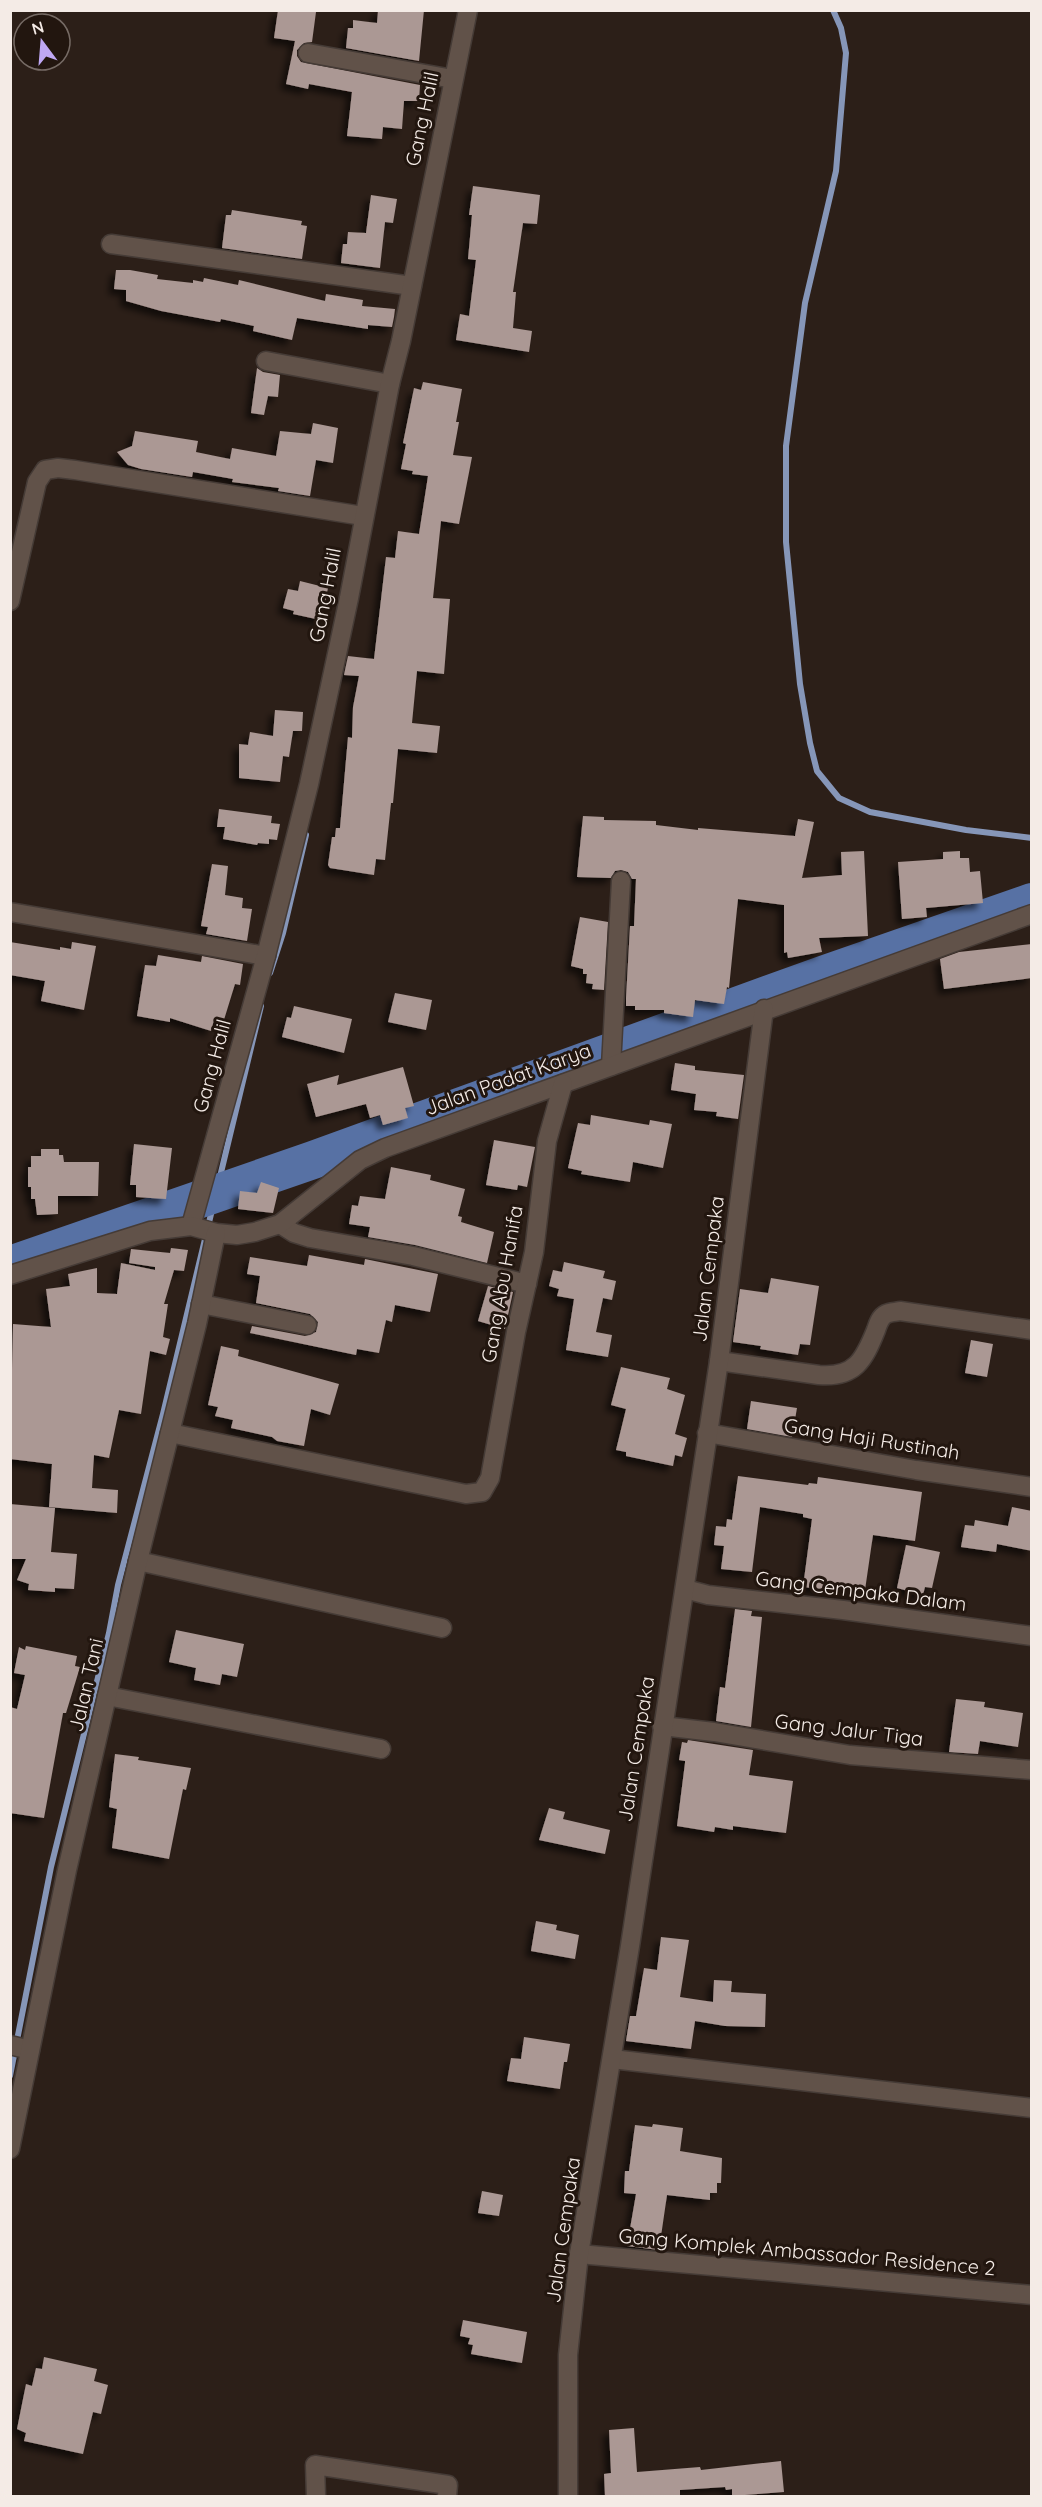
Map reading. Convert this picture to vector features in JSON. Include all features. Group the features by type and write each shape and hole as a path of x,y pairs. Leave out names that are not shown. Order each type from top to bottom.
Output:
{"street":[{"name":"Gang Halil","path":"203,1227 204,1184 266,956 309,784 468,10"},
{"path":"308,53 453,79"},
{"path":"111,244 411,286"},
{"path":"266,361 390,384"},
{"path":"10,602 37,482 45,470 66,469 363,516"},
{"path":"611,1066 621,881"},
{"path":"10,912 266,956"},
{"name":"Jalan Padat Karya","path":"10,1275 150,1231 203,1227 237,1234 255,1232 280,1224 360,1160 407,1139 1032,914"},
{"name":"Jalan Cempaka","path":"568,2496 568,2355 579,2254 612,2059 719,1361 764,1010"},
{"name":"Gang Abu Hanifa","path":"170,1433 466,1494 482,1492 490,1478 539,1216 547,1142 563,1084"},
{"path":"280,1224 294,1233 310,1238 424,1258 527,1284"},
{"name":"Jalan Tani","path":"10,2149 21,2048 67,1870 138,1561 201,1304 203,1227"},
{"path":"201,1304 307,1325"},
{"path":"719,1361 819,1375 831,1376 847,1372 859,1365 880,1320 886,1314 900,1311 1032,1330"},
{"name":"Gang Haji Rustinah","path":"707,1432 916,1470 1032,1487"},
{"path":"138,1561 442,1628"},
{"name":"Gang Cempaka Dalam","path":"685,1589 708,1595 843,1610 1032,1636"},
{"path":"107,1696 381,1749"},
{"name":"Gang Jalur Tiga","path":"662,1726 861,1757 1032,1770"},
{"path":"612,2059 1032,2108"},
{"name":"Gang Komplek Ambassador Residence 2","path":"579,2254 1032,2295"},
{"path":"316,2496 315,2465 448,2485 447,2496"}],"building":[{"path":"278,10 316,12 312,42 304,43 297,50 297,56 301,62 420,85 419,101 404,101 402,129 383,127 382,139 347,136 352,92 309,84 308,89 286,84 295,41 274,38"},
{"path":"378,10 424,10 419,61 346,48 348,28 353,28 353,20 377,23"},
{"path":"473,186 540,195 537,224 523,223 513,292 516,292 513,328 532,331 529,352 456,340 460,314 469,316 476,260 468,259 472,215 469,215"},
{"path":"371,195 397,199 393,223 385,222 380,268 341,263 343,244 347,244 348,232 366,233"},
{"path":"232,210 302,221 301,225 307,226 302,259 222,248 226,215 231,215"},
{"path":"116,270 130,270 158,275 157,279 193,283 193,280 203,282 204,278 238,285 239,280 325,301 326,294 363,300 362,306 395,309 394,317 392,327 368,325 368,329 297,318 292,340 253,331 254,326 161,311 126,301 126,290 114,289"},
{"path":"257,368 263,372 280,375 278,397 268,396 264,415 251,413"},
{"path":"423,382 462,389 453,455 472,457 459,524 441,521 433,598 450,599 444,674 417,671 412,723 440,726 437,753 398,749 385,860 376,859 374,875 330,868 328,865 332,837 335,837 336,828 340,828 348,737 352,738 353,707 359,676 344,675 348,656 374,659 386,557 395,558 398,531 419,534 428,476 412,474 413,471 401,469 406,444 403,443 414,388 421,390"},
{"path":"313,423 338,428 333,463 316,460 310,496 278,491 279,488 232,482 233,479 193,472 192,477 141,469 128,465 117,452 132,446 135,431 198,441 196,452 230,459 232,448 276,456 280,431 311,434"},
{"path":"300,581 328,588 325,621 293,614 294,611 283,608 288,589 298,591"},
{"path":"275,710 303,712 302,731 293,731 289,757 283,756 280,782 239,778 239,744 248,745 250,732 273,736"},
{"path":"219,809 272,816 271,823 280,824 277,840 269,839 269,844 258,843 257,845 223,839 225,827 217,827"},
{"path":"583,816 604,817 604,820 656,821 656,825 698,830 698,828 795,836 798,819 814,822 802,878 842,875 841,852 864,851 868,936 819,938 822,952 788,958 787,952 784,953 784,905 738,899 729,988 727,987 724,1004 695,1000 693,1017 664,1013 664,1010 635,1010 635,1006 626,1006 626,998 630,926 634,926 636,879 632,879 628,872 621,870 615,871 611,878 577,877"},
{"path":"960,851 960,858 969,858 970,872 980,871 983,903 926,908 927,917 902,919 898,862 943,859 943,852"},
{"path":"212,864 228,866 225,895 243,898 242,908 252,909 247,941 206,934 208,927 201,926"},
{"path":"580,917 608,922 604,990 592,989 593,984 586,983 587,974 583,974 583,969 571,966"},
{"path":"10,942 60,950 60,947 71,949 72,942 96,946 84,1010 41,1001 45,981 10,975"},
{"path":"1032,944 1032,978 944,989 940,959 959,952"},
{"path":"158,955 201,962 202,956 243,964 240,985 235,984 223,1023 214,1020 211,1031 170,1018 170,1022 137,1016 145,965 156,966"},
{"path":"395,993 432,1000 426,1030 388,1022"},
{"path":"294,1006 352,1019 344,1053 282,1037 287,1017 291,1018"},
{"path":"675,1063 695,1066 695,1070 744,1075 738,1119 716,1116 717,1112 694,1110 696,1094 671,1090"},
{"path":"403,1067 414,1106 405,1108 408,1118 383,1125 380,1115 370,1118 366,1104 316,1117 307,1084 339,1075 337,1085"},
{"path":"591,1115 649,1125 650,1120 672,1124 663,1168 633,1162 630,1182 581,1174 582,1171 568,1168 578,1123 590,1125"},
{"path":"494,1140 535,1147 527,1187 518,1185 517,1190 486,1185"},
{"path":"134,1144 172,1148 166,1199 136,1197 136,1185 130,1185"},
{"path":"41,1149 59,1149 59,1155 63,1155 64,1162 99,1162 98,1196 58,1196 58,1214 37,1215 35,1199 31,1199 31,1187 28,1187 28,1167 31,1167 31,1156 41,1156"},
{"path":"391,1167 431,1175 430,1180 465,1189 458,1216 462,1217 461,1222 494,1232 487,1263 415,1245 368,1237 370,1227 349,1224 352,1205 358,1206 360,1196 385,1199"},
{"path":"261,1182 279,1188 273,1213 238,1209 240,1191 257,1193"},
{"path":"171,1248 188,1250 184,1271 174,1270 164,1304 168,1304 163,1337 170,1339 166,1355 150,1351 141,1414 119,1410 109,1458 94,1455 92,1488 118,1490 117,1513 49,1507 52,1464 10,1459 13,1324 51,1327 46,1289 70,1286 68,1274 97,1268 97,1293 117,1294 121,1263 155,1270 155,1267 129,1263 131,1249 170,1253"},
{"path":"309,1255 364,1265 365,1259 438,1274 430,1312 395,1305 392,1322 386,1320 379,1353 357,1349 356,1355 250,1333 252,1326 305,1336 316,1332 318,1322 310,1314 256,1303 260,1276 247,1274 250,1257 307,1266"},
{"path":"564,1262 605,1271 603,1278 616,1281 612,1300 603,1298 596,1332 612,1335 608,1357 566,1350 574,1299 557,1296 559,1289 549,1286 553,1270 562,1272"},
{"path":"771,1278 819,1286 810,1345 800,1344 798,1355 733,1342 740,1289 768,1293"},
{"path":"488,1286 513,1292 505,1329 478,1321"},
{"path":"971,1340 993,1344 987,1377 965,1373"},
{"path":"221,1346 239,1350 238,1356 339,1384 330,1415 311,1409 304,1446 231,1428 233,1420 215,1416 218,1407 208,1405"},
{"path":"621,1367 670,1378 667,1389 685,1395 675,1434 687,1438 682,1457 675,1455 673,1466 626,1456 626,1452 616,1450 626,1409 611,1405"},
{"path":"751,1401 797,1408 792,1437 747,1429"},
{"path":"738,1476 808,1485 809,1483 817,1484 818,1477 922,1492 915,1541 873,1535 865,1590 857,1589 856,1593 803,1587 812,1519 803,1517 803,1514 760,1507 752,1572 721,1569 724,1546 714,1545 716,1526 726,1527 727,1519 732,1520"},
{"path":"10,1504 55,1508 51,1552 77,1554 74,1589 55,1588 55,1592 28,1590 29,1584 17,1580 26,1559 10,1559"},
{"path":"1012,1507 1032,1511 1032,1551 997,1544 996,1552 961,1547 965,1525 974,1526 975,1520 1008,1526"},
{"path":"906,1545 940,1552 932,1588 925,1587 923,1595 897,1588"},
{"path":"735,1609 752,1611 751,1616 762,1617 751,1727 716,1721 720,1687 725,1688"},
{"path":"176,1630 244,1644 237,1677 222,1674 220,1685 194,1680 196,1668 169,1662"},
{"path":"26,1646 77,1656 75,1666 80,1667 66,1713 63,1713 44,1818 10,1813 10,1707 17,1709 25,1675 14,1673 19,1647 25,1650"},
{"path":"956,1699 985,1702 984,1707 1023,1713 1018,1747 980,1741 978,1754 949,1752"},
{"path":"688,1740 753,1750 749,1775 793,1781 786,1833 733,1826 733,1830 715,1827 714,1832 677,1826 685,1763 679,1760 682,1742 687,1743"},
{"path":"115,1754 191,1768 186,1790 183,1789 169,1859 112,1848 117,1809 109,1807"},
{"path":"549,1808 565,1812 563,1819 610,1830 605,1854 539,1840"},
{"path":"536,1921 557,1925 556,1930 579,1935 575,1959 531,1951"},
{"path":"661,1937 689,1940 680,1997 713,2002 714,1980 732,1981 731,1992 766,1994 765,2027 725,2026 695,2021 691,2049 626,2041 630,2016 636,2016 644,1968 657,1970"},
{"path":"524,2037 570,2044 567,2062 564,2062 560,2089 507,2081 511,2058 521,2059"},
{"path":"653,2124 683,2128 680,2151 722,2158 721,2183 717,2183 717,2193 710,2193 710,2200 667,2195 659,2250 627,2246 636,2194 624,2193 625,2171 629,2171 635,2125 652,2127"},
{"path":"482,2191 503,2195 499,2216 478,2213"},
{"path":"463,2320 527,2332 522,2363 471,2354 473,2345 468,2344 470,2338 460,2336"},
{"path":"44,2357 97,2369 94,2381 108,2385 101,2414 93,2412 83,2454 24,2441 26,2433 17,2429 26,2384 32,2386 36,2368 42,2369"},
{"path":"634,2428 637,2472 700,2467 701,2470 781,2461 784,2492 732,2496 732,2489 726,2490 725,2487 680,2490 680,2496 605,2496 604,2474 611,2473 609,2430"}],"waterway":[{"path":"833,10 841,28 846,53 836,171 805,303 786,446 786,542 800,684 810,743 817,771 839,798 870,812 966,830 1032,838"},
{"path":"270,973 283,933 306,835"},
{"path":"10,1265 313,1160 822,975 1032,902"},
{"path":"10,2076 51,1867 261,1006"}]}
